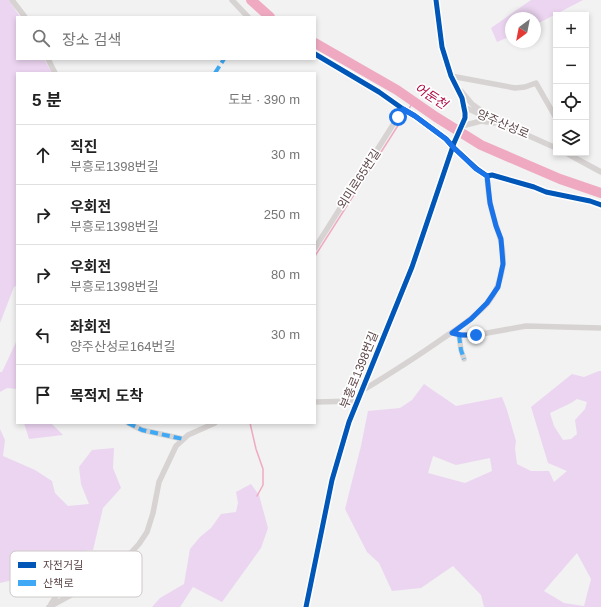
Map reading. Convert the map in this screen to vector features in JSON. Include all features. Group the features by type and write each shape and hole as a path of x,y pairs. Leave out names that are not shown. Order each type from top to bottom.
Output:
{"street":[{"path":"12,0 24,16"},
{"path":"232,0 247,16"},
{"name":"양주산성로","path":"436,0 444,58 462,98 464,107 553,146"},
{"path":"316,55 415,116 454,145 476,169 487,176 497,176 546,192 590,201 601,205"},
{"path":"48,60 54,72"},
{"path":"452,78 515,88 525,87 536,83 553,113"},
{"path":"452,78 472,104 502,125"},
{"name":"부흥로1398번길","path":"306,607 340,449 360,392 412,267 462,126 465,113 464,107"},
{"name":"외미로65번길","path":"316,246 403,109"},
{"path":"462,126 481,121 502,125"},
{"path":"572,156 601,172"},
{"path":"580,156 581,160"},
{"path":"360,392 456,333 487,303 498,287 503,264 501,239 490,203 487,176"},
{"path":"456,333 482,335 526,326 601,328"},
{"path":"456,333 464,360"},
{"path":"316,402 357,401"},
{"path":"130,424 142,430 183,439"},
{"path":"133,551 147,532 153,513 159,482 176,446 188,435 214,424"},
{"path":"50,606 56,597"},
{"path":"50,606 67,597"}],"shaded area":[{"path":"0,0 9,0 19,16 16,16 16,60 45,60 51,72 16,72 16,286 14,287 0,323"},
{"path":"531,0 583,0 560,12 553,12 553,16 541,22 541,12 514,12"},
{"path":"505,18 505,39 497,42 491,28"},
{"path":"16,342 16,389 7,388 0,392 0,372 2,372"},
{"path":"601,371 601,607 484,607 481,595 453,566 421,588 392,591 379,563 367,552 345,509 368,411 400,408 412,400 424,384 456,406 502,397 516,441 515,449 517,464 531,471 549,471 554,482 567,471 548,463 531,407 572,374 584,377","holes":["577,399 587,402 585,409 575,420 577,434 571,439 563,440 554,426 550,413","433,456 456,465 490,458 492,471 465,483 428,473","577,553 591,579 584,606 564,603 544,591"]},
{"path":"24,424 52,424 63,435 29,439"},
{"path":"0,429 5,440 3,456 35,470 52,481 55,493 68,506 89,504 81,484 79,467 92,450 114,448 113,468 121,488 103,508 93,550 10,551 10,581 0,583"},
{"path":"251,484 259,495 268,528 261,548 222,602 193,587 180,607 152,607 160,598 184,584 190,549 200,537 211,528 221,514 236,512 238,503 236,492"}],"waterway":[{"name":"어둔천","path":"251,0 269,16"},
{"name":"어둔천","path":"316,44 397,90 436,117 481,145 560,179 601,193"},
{"path":"409,109 413,101"},
{"path":"316,254 404,116"},
{"path":"250,424 256,449 263,469 263,485 257,496"}],"marked path":[{"path":"216,72 223,60"},
{"path":"459,335 464,359"},
{"path":"130,424 142,430 183,439"}],"cycle path":[{"path":"306,607 332,480 349,422 412,267 454,143 465,118 462,98 451,76 442,47 436,0"},
{"path":"316,55 379,92 415,116 446,139 477,169 487,176 492,175 546,192 590,201 601,205"}],"route":[{"path":"398,117 403,109 415,116 446,139 476,169 487,176 490,203 501,239 503,264 498,287 487,303 471,319 452,333 461,335 476,335"}]}
